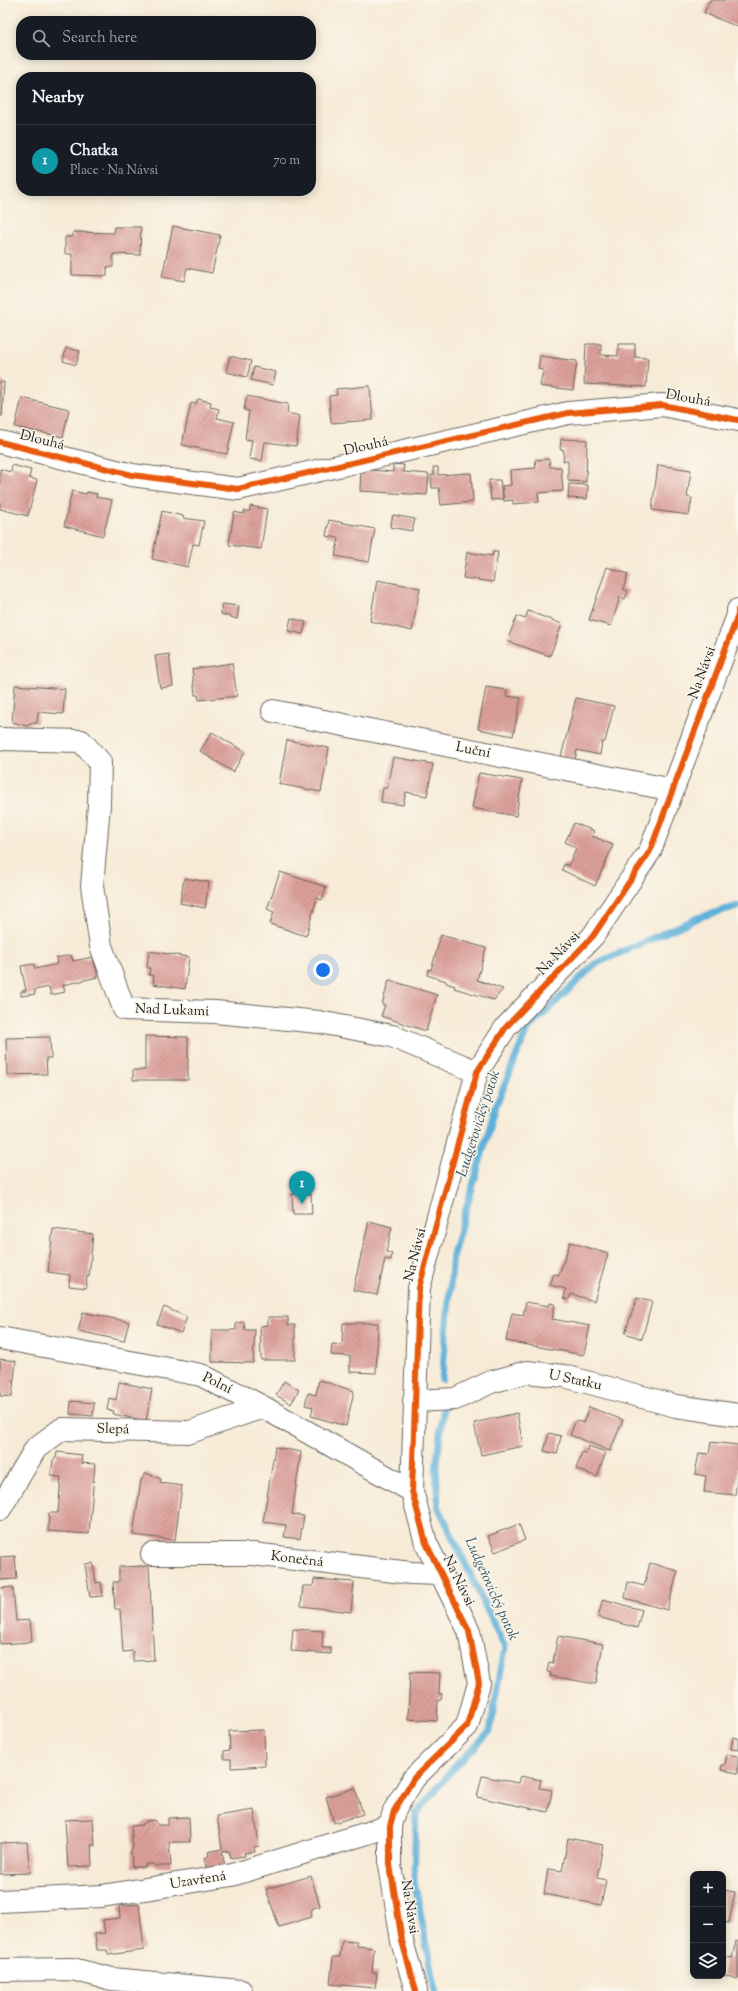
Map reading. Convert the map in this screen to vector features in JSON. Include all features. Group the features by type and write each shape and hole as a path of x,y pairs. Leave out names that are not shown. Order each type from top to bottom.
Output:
{"street":[{"name":"Dlouhá","path":"0,442 132,475 238,489 568,413 662,405 738,420"},
{"name":"Na Návsi","path":"416,1991 402,1941 390,1865 390,1826 394,1811 414,1778 467,1726 479,1683 469,1631 426,1543 412,1491 419,1288 477,1072 506,1028 593,936 650,851 738,615 738,610"},
{"name":"Luční","path":"273,711 673,790"},
{"name":"Nad Lukami","path":"0,739 81,741 100,762 99,805 92,886 101,946 124,1009 215,1012 319,1022 392,1036 477,1072"},
{"name":"Polní","path":"0,1338 201,1374 263,1406 412,1491"},
{"name":"U Statku","path":"414,1401 455,1399 492,1382 527,1372 564,1376 676,1406 738,1415"},
{"name":"Slepá","path":"0,1509 36,1448 62,1429 190,1432 263,1406"},
{"name":"Konečná","path":"152,1554 253,1554 411,1573 441,1574"},
{"name":"Uzavřená","path":"0,1901 102,1896 232,1875 390,1826"},
{"path":"0,1970 72,1969 112,1979 241,1991"}],"building":[{"path":"710,0 738,0 738,27 704,13"},
{"path":"173,226 220,235 212,273 187,268 184,281 162,277"},
{"path":"114,227 141,227 140,255 113,254 113,267 107,267 107,276 72,275 72,254 65,254 65,237 73,237 73,232 114,233"},
{"path":"586,344 601,344 601,355 618,356 618,344 635,344 635,357 648,358 646,387 584,384"},
{"path":"66,348 80,351 76,365 63,361"},
{"path":"230,356 251,361 247,377 226,372"},
{"path":"540,356 577,361 573,390 540,386 543,370 538,369"},
{"path":"254,367 276,372 273,385 251,380"},
{"path":"0,382 4,382 2,416 0,416"},
{"path":"370,386 373,420 331,423 329,396 337,395 336,389"},
{"path":"247,396 288,404 287,413 300,416 296,446 265,442 262,461 249,459 252,440 245,439 249,411 244,410"},
{"path":"22,398 69,409 63,437 15,427"},
{"path":"198,399 211,402 210,407 219,409 217,418 234,422 227,454 182,445 191,403 196,404"},
{"path":"561,439 587,440 586,482 568,481 568,461 563,461 564,450 560,449"},
{"path":"549,459 550,467 561,467 563,491 538,493 539,502 513,504 513,500 504,501 502,486 511,485 510,470 536,468 535,460"},
{"path":"393,464 404,465 403,472 429,474 427,495 360,491 361,469 393,472"},
{"path":"12,465 31,470 29,478 37,480 28,516 0,509 0,469 11,472"},
{"path":"658,465 691,470 687,497 692,498 689,515 652,510"},
{"path":"433,467 438,467 438,475 471,473 473,502 441,505 439,488 432,488 431,475 434,475"},
{"path":"489,480 500,480 503,499 491,500"},
{"path":"569,484 588,485 587,499 568,498"},
{"path":"72,491 86,494 87,492 97,494 96,497 112,500 103,536 64,526"},
{"path":"250,506 267,509 261,549 229,545 234,512 244,514 244,511 250,511"},
{"path":"162,511 183,516 183,518 204,521 199,545 193,544 188,567 152,559"},
{"path":"393,515 415,519 412,531 390,527"},
{"path":"329,520 375,529 369,562 335,556 339,538 326,536"},
{"path":"467,552 492,556 493,552 498,552 493,582 463,578"},
{"path":"607,567 628,574 623,589 628,591 625,599 620,597 611,626 589,620"},
{"path":"377,580 420,588 412,631 370,621"},
{"path":"222,604 239,606 237,619 221,614"},
{"path":"528,611 562,624 550,656 507,641 517,616 525,619"},
{"path":"291,618 306,622 303,634 288,631"},
{"path":"169,654 173,686 160,688 155,656"},
{"path":"232,663 237,696 199,700 198,695 195,695 192,669"},
{"path":"15,685 65,689 63,714 38,712 37,723 32,723 27,726 12,722"},
{"path":"486,687 507,690 506,696 521,698 513,736 478,729"},
{"path":"576,698 614,706 605,742 602,742 600,755 577,750 575,760 561,757"},
{"path":"212,732 245,752 233,772 200,751"},
{"path":"287,740 329,748 321,792 279,784"},
{"path":"393,757 433,764 427,796 406,792 403,805 381,802 383,788 387,788"},
{"path":"479,773 522,780 516,816 472,808"},
{"path":"574,823 594,831 592,836 613,845 595,886 562,870 564,864 568,866 576,848 565,842"},
{"path":"280,872 326,887 322,900 317,898 306,936 270,924 274,912 267,909"},
{"path":"184,878 209,882 205,908 180,903"},
{"path":"441,935 486,948 477,980 503,989 494,1000 454,988 455,986 446,983 446,981 427,975 429,969 431,970"},
{"path":"149,951 189,957 185,989 153,984 154,976 149,975 150,968 147,968"},
{"path":"71,955 73,961 93,957 98,977 63,985 65,992 51,995 49,987 35,990 35,994 21,996 21,991 26,991 21,966 34,964 35,969 57,964 56,958"},
{"path":"389,980 437,995 426,1031 381,1016 385,1005 382,1004"},
{"path":"145,1036 188,1037 188,1080 133,1080 133,1070 145,1070"},
{"path":"50,1037 51,1058 46,1058 47,1074 7,1075 6,1038"},
{"path":"292,1194 311,1194 312,1214 293,1214"},
{"path":"369,1221 392,1227 386,1252 392,1254 391,1260 385,1259 377,1295 353,1290"},
{"path":"53,1229 93,1234 89,1277 87,1276 86,1288 69,1286 70,1275 48,1272"},
{"path":"570,1242 608,1254 594,1301 571,1294 569,1300 564,1298 566,1289 550,1285 554,1274 559,1275"},
{"path":"637,1298 652,1302 642,1339 625,1333"},
{"path":"526,1302 549,1306 550,1303 555,1304 552,1319 590,1326 584,1355 506,1341 512,1313 523,1315"},
{"path":"164,1307 187,1317 181,1333 157,1324"},
{"path":"83,1312 129,1322 124,1341 78,1331"},
{"path":"268,1317 288,1317 288,1325 295,1325 295,1360 261,1360 260,1326 268,1325"},
{"path":"244,1322 245,1330 255,1330 253,1363 212,1362 212,1330 236,1330 236,1323"},
{"path":"343,1323 378,1323 376,1373 350,1372 350,1356 331,1355 332,1344 342,1345"},
{"path":"0,1359 16,1361 12,1397 0,1396"},
{"path":"319,1380 354,1391 346,1426 311,1416 313,1407 305,1405 308,1393 316,1395"},
{"path":"284,1381 299,1390 291,1404 276,1395"},
{"path":"119,1382 152,1389 146,1421 113,1414 114,1411 107,1410 109,1398 116,1400"},
{"path":"71,1401 94,1403 93,1416 70,1414"},
{"path":"589,1407 623,1420 610,1451 570,1435 576,1420 583,1423"},
{"path":"517,1413 523,1446 481,1455 474,1423"},
{"path":"549,1433 561,1436 557,1454 544,1451"},
{"path":"711,1442 738,1445 738,1472 735,1495 704,1492 706,1476 695,1474 699,1453 709,1454"},
{"path":"588,1446 606,1452 597,1477 576,1469 582,1452 586,1453"},
{"path":"275,1447 301,1452 292,1514 304,1516 300,1539 284,1537 286,1525 263,1522"},
{"path":"57,1452 82,1455 81,1463 95,1464 89,1534 48,1531 49,1513 58,1513 61,1477 51,1476 53,1460 56,1458"},
{"path":"146,1473 161,1479 160,1483 182,1486 175,1540 133,1535 141,1480"},
{"path":"519,1524 525,1540 495,1552 488,1536"},
{"path":"15,1556 17,1579 0,1580 0,1557"},
{"path":"93,1563 96,1583 101,1582 103,1596 90,1597 85,1564"},
{"path":"650,1563 678,1571 667,1610 625,1598 628,1582 644,1586"},
{"path":"149,1566 154,1660 133,1661 133,1651 123,1652 120,1609 115,1609 113,1582 119,1582 119,1567"},
{"path":"314,1579 354,1582 351,1612 301,1606 303,1586 313,1586"},
{"path":"13,1587 16,1621 30,1620 32,1642 0,1644 0,1588"},
{"path":"603,1599 642,1610 637,1628 598,1617"},
{"path":"293,1629 323,1631 322,1648 331,1648 331,1654 291,1651"},
{"path":"558,1636 603,1644 596,1684 550,1676 551,1673 547,1672 549,1662 553,1663"},
{"path":"410,1672 440,1673 439,1694 442,1694 441,1700 438,1700 437,1721 408,1719"},
{"path":"264,1730 265,1766 231,1768 231,1759 224,1759 224,1751 230,1750 229,1731"},
{"path":"733,1737 738,1738 738,1750 731,1749"},
{"path":"727,1754 738,1756 738,1773 721,1770 722,1765 725,1765"},
{"path":"482,1776 518,1783 520,1776 541,1780 539,1788 552,1790 548,1812 477,1797"},
{"path":"355,1788 363,1814 334,1823 326,1797"},
{"path":"254,1810 259,1846 254,1847 255,1852 244,1853 245,1856 231,1858 229,1851 222,1852 226,1871 208,1875 204,1858 209,1856 208,1852 222,1849 217,1816"},
{"path":"189,1817 190,1842 169,1842 171,1866 155,1866 155,1864 146,1864 146,1867 132,1867 131,1850 133,1849 131,1826 142,1825 146,1821 154,1820 158,1825 168,1825 168,1818"},
{"path":"93,1819 95,1845 91,1845 92,1866 68,1867 65,1820"},
{"path":"568,1838 603,1845 597,1878 606,1880 601,1905 544,1894 548,1869 562,1871"},
{"path":"27,1842 30,1873 0,1874 0,1843"},
{"path":"311,1876 320,1906 313,1908 311,1912 312,1917 279,1927 266,1889"},
{"path":"726,1890 735,1892 729,1923 726,1922"},
{"path":"139,1904 144,1950 108,1955 107,1950 97,1950 95,1934 105,1933 103,1920 120,1918 119,1906"},
{"path":"342,1941 357,1942 357,1946 374,1948 372,1973 377,1973 375,1988 330,1984 333,1957 340,1957"},
{"path":"736,1941 738,1942 738,1979 726,1976 726,1957 732,1958"}],"waterway":[{"name":"Ludgeřovický potok","path":"442,1379 453,1254 496,1106 527,1030 595,964 700,917 738,906"},
{"name":"Ludgeřovický potok","path":"435,1991 414,1880 416,1814 451,1771 490,1731 505,1648 438,1506 436,1470 443,1410"}],"cycle path":[{"path":"0,442 132,475 238,489 568,413 662,405 738,420"},
{"path":"416,1991 402,1941 390,1865 390,1826 394,1811 414,1778 467,1726 479,1683 469,1631 426,1543 412,1491 419,1288 477,1072 506,1027 593,936 650,851 738,615 738,610"}],"place":[{"name":"Chatka","path":"302,1204"}]}
